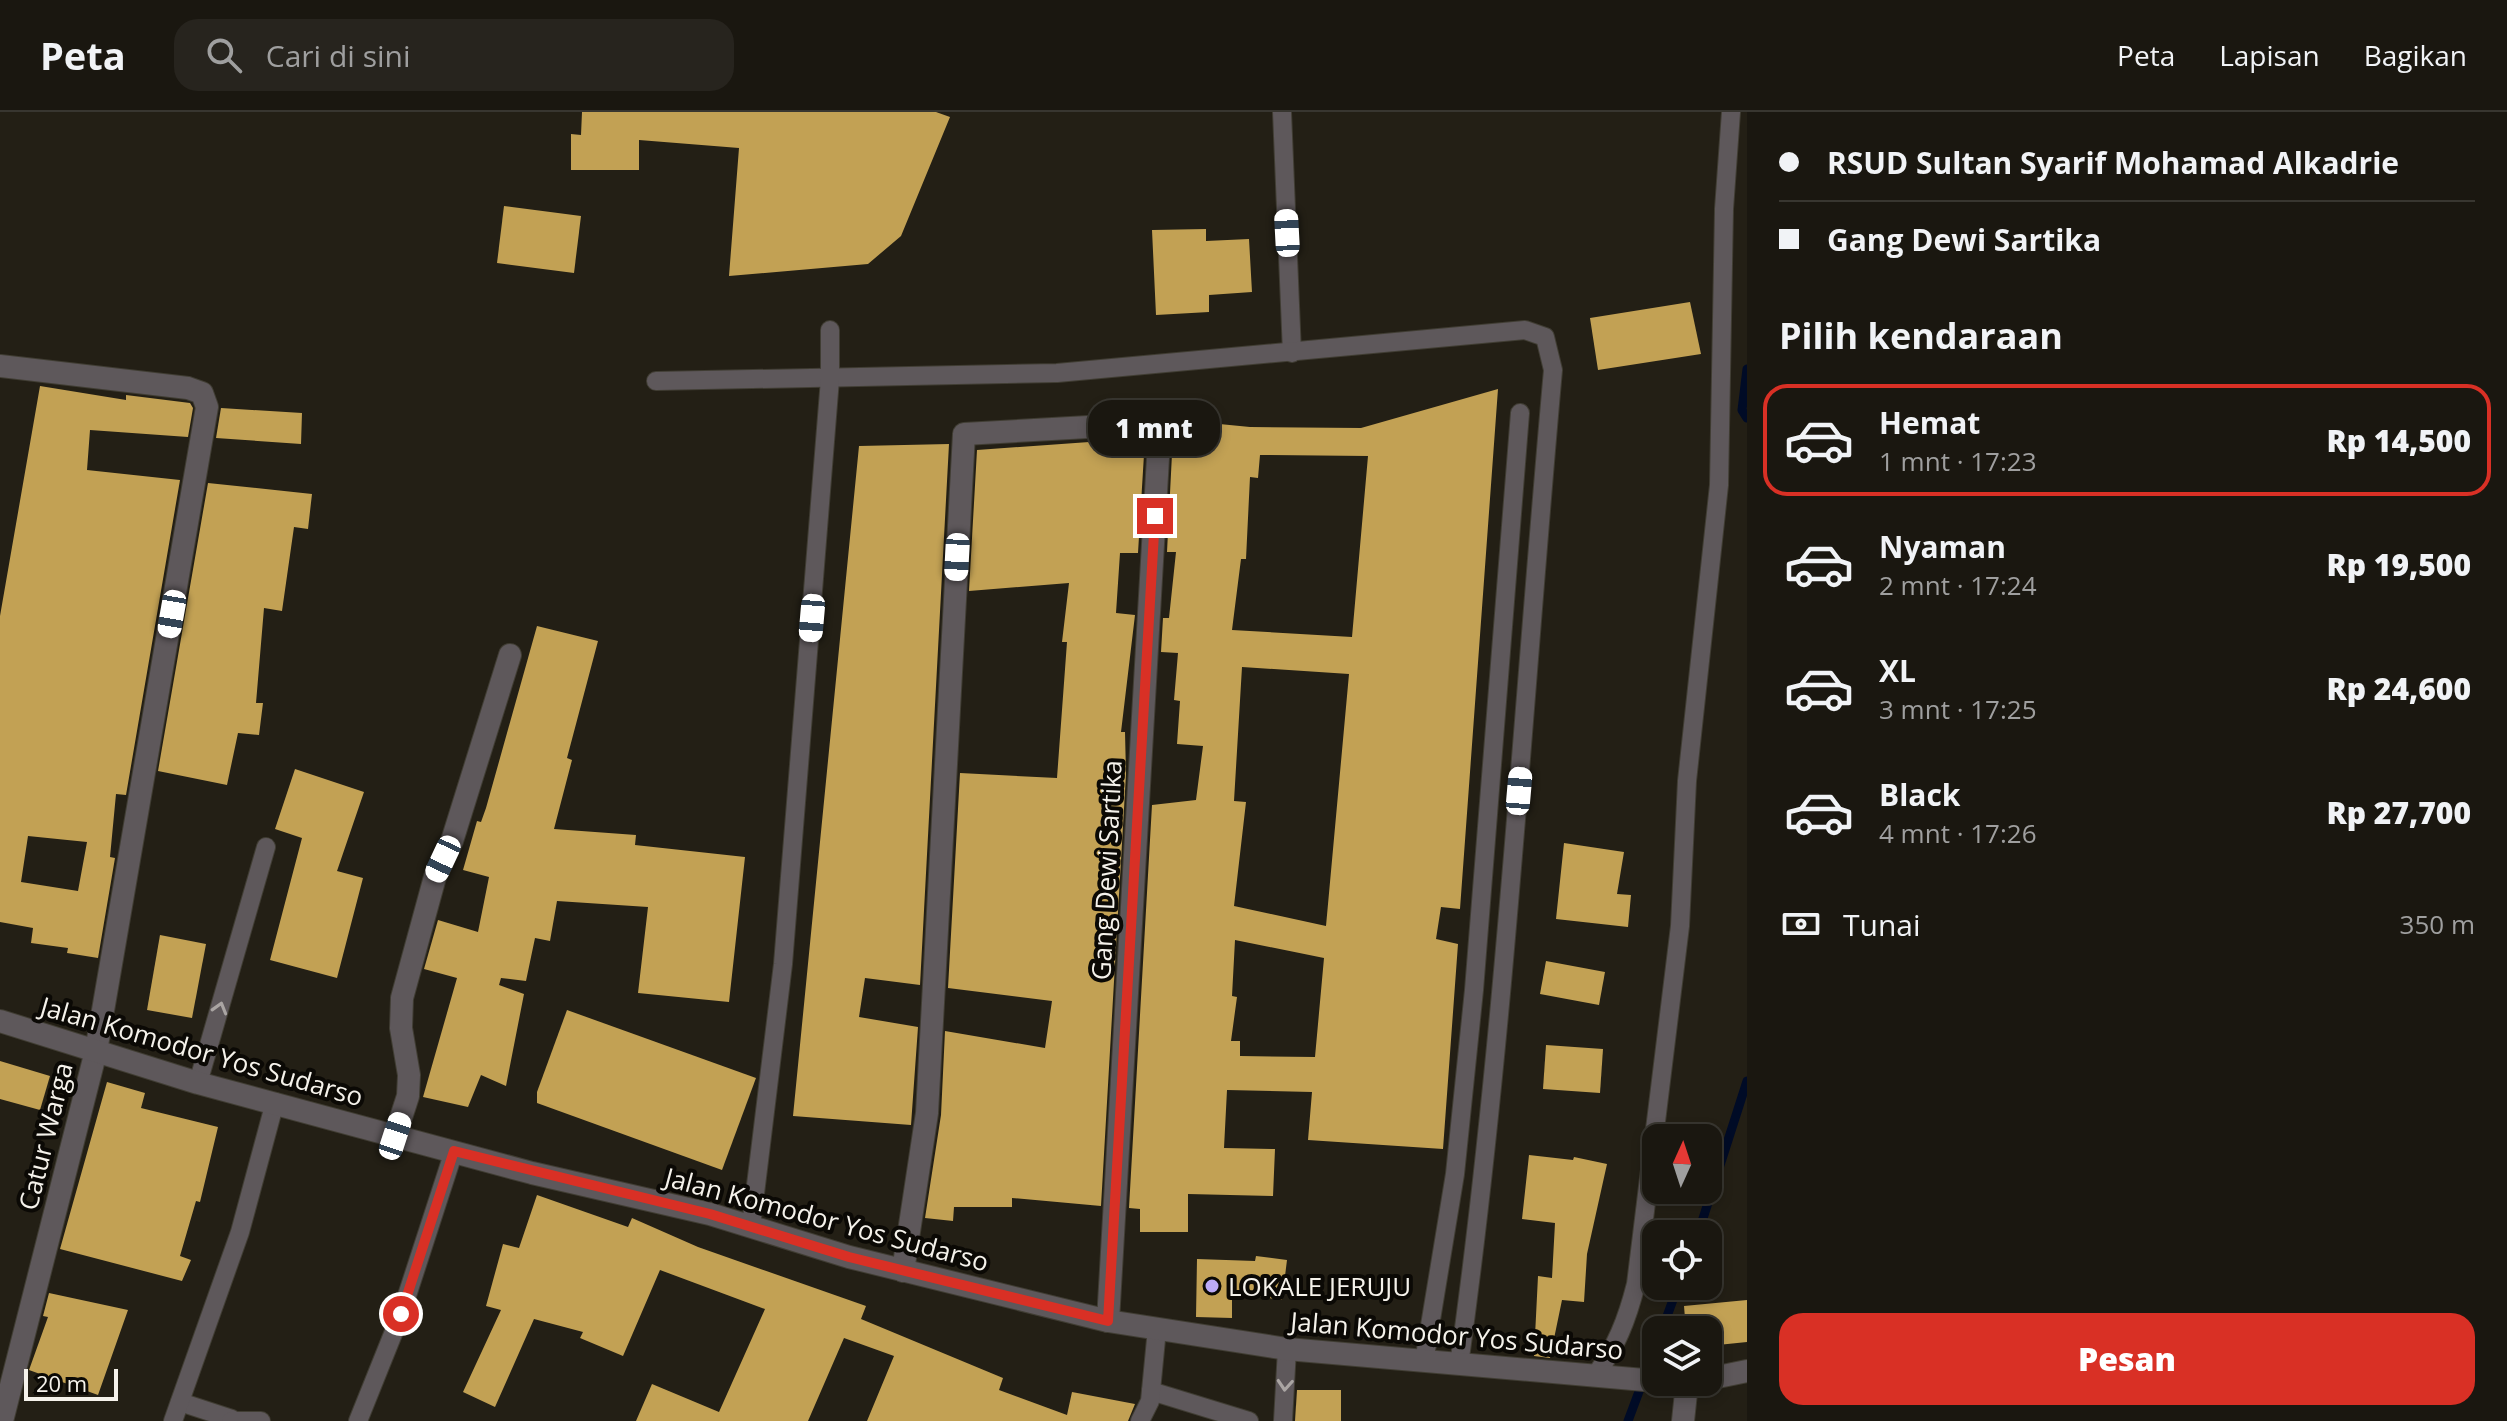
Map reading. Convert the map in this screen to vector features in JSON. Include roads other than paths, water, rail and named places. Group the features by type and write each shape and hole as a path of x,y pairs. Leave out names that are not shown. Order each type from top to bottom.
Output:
{"street":[{"name":"Catur Warga","path":"0,366 188,388 202,393 207,400 96,1051 2,1421"},
{"name":"Gang Dewi Sartika","path":"903,1271 927,1113 964,434 1160,423 1108,1321"},
{"path":"395,1136 408,1086 401,1028 402,998 435,877 452,841 510,655"},
{"name":"Jalan Komodor Yos Sudarso","path":"0,1021 198,1083 751,1226 903,1271 1108,1321 1287,1349 1642,1380"},
{"path":"1722,1376 1747,1371"},
{"path":"1683,1421 1687,1396"}],"lane":[{"path":"1282,112 1292,353"},
{"path":"1600,1377 1626,1324 1636,1284 1680,926 1687,781 1719,485 1724,209 1731,112"},
{"path":"751,1226 783,964 830,379 830,330"},
{"path":"656,381 1057,373 1525,330 1545,337 1551,351 1553,370 1506,941 1482,1202 1459,1365"},
{"path":"1424,1362 1455,1174 1473,1006 1520,413"},
{"path":"198,1083 266,847"},
{"path":"173,1421 240,1232 275,1102"},
{"path":"358,1421 401,1314 454,1151"},
{"path":"1140,1421 1150,1401 1157,1329"},
{"path":"1283,1421 1287,1349"},
{"path":"1151,1391 1249,1421"},
{"path":"180,1402 231,1420 261,1421"}],"waterway":[{"path":"1747,369 1742,410 1747,418"},
{"path":"1702,1220 1747,1081"},
{"path":"1667,1316 1673,1300"},
{"path":"1628,1421 1642,1384"}],"place":[{"name":"LOKALE JERUJU","path":"1212,1286"}]}
